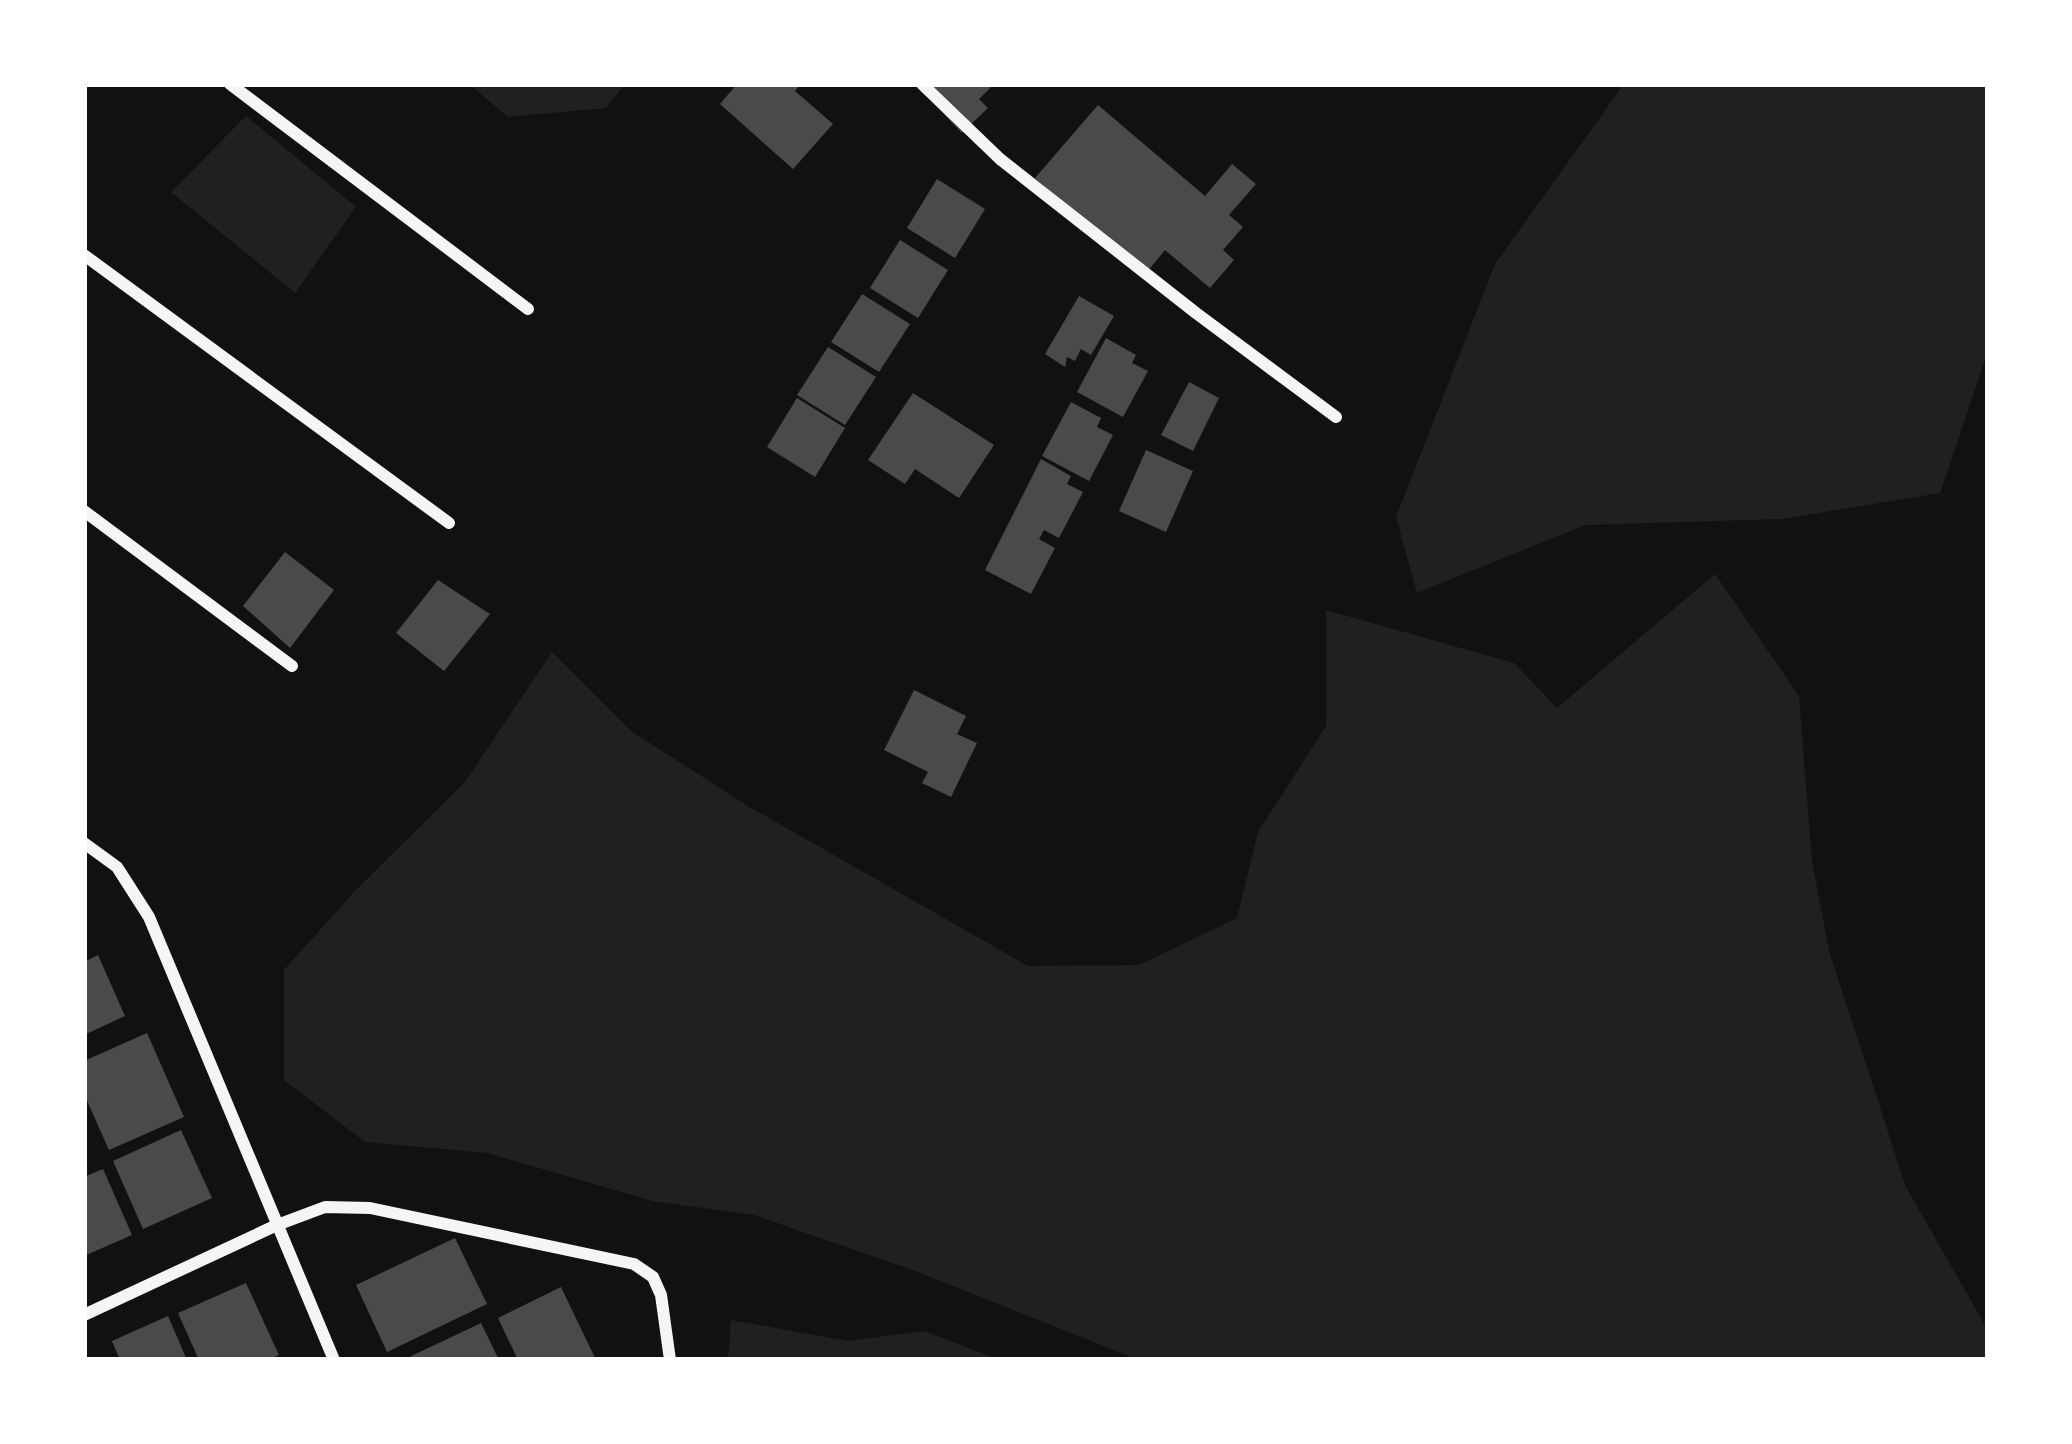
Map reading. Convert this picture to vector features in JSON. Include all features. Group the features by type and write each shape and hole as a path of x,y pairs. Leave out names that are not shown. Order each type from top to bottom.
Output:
{"street":[{"path":"230,84 528,309"},
{"path":"922,84 1000,160 1336,417"},
{"path":"84,255 449,524"},
{"path":"84,511 292,666"},
{"path":"84,842 117,867 148,917 334,1360"},
{"path":"84,1315 325,1207 370,1208 634,1264 653,1277 662,1295 670,1360"}],"shaded area":[{"path":"469,84 625,84 606,108 508,117"},
{"path":"1624,84 1988,84 1988,351 1940,493 1782,519 1585,525 1417,593 1396,517 1495,264"},
{"path":"246,116 356,207 295,293 171,192"},
{"path":"1715,574 1799,696 1812,861 1829,951 1906,1187 1981,1318 1988,1333 1988,1360 1139,1360 918,1272 754,1215 652,1201 487,1153 365,1142 284,1080 284,970 355,891 465,782 552,652 631,731 748,806 1028,966 1139,965 1237,918 1258,832 1326,726 1326,610 1514,663 1557,708"},
{"path":"731,1320 848,1341 924,1331 1000,1360 728,1360"}],"building":[{"path":"737,84 801,84 795,91 833,124 793,169 720,104"},
{"path":"915,84 994,84 979,99 988,108 962,133"},
{"path":"1098,105 1205,196 1232,164 1256,184 1229,215 1243,227 1223,250 1234,260 1210,288 1165,250 1146,273 1035,178"},
{"path":"937,179 985,209 955,258 907,228"},
{"path":"900,240 948,270 918,318 870,288"},
{"path":"862,294 910,324 879,372 831,342"},
{"path":"1079,296 1114,316 1091,355 1081,349 1075,361 1067,357 1065,367 1045,354"},
{"path":"1106,338 1136,355 1132,363 1148,371 1123,417 1077,392"},
{"path":"828,347 876,377 845,425 797,395"},
{"path":"1189,382 1219,398 1193,451 1161,435"},
{"path":"913,393 994,445 959,498 915,469 905,484 868,460"},
{"path":"797,398 845,428 815,477 767,447"},
{"path":"1071,402 1101,418 1097,427 1113,435 1089,481 1042,456"},
{"path":"1146,450 1193,471 1166,532 1119,511"},
{"path":"1041,459 1071,476 1067,484 1083,492 1059,538 1044,530 1039,539 1055,548 1031,594 985,570"},
{"path":"285,552 334,590 290,648 243,606"},
{"path":"438,580 490,614 444,671 396,633"},
{"path":"914,690 966,716 957,734 977,743 951,797 922,783 928,772 884,750"},
{"path":"98,955 125,1016 84,1035 84,962"},
{"path":"147,1033 184,1117 109,1150 84,1094 84,1061"},
{"path":"181,1130 212,1198 143,1229 113,1161"},
{"path":"103,1169 132,1235 84,1256 84,1177"},
{"path":"455,1238 487,1304 387,1352 356,1285"},
{"path":"246,1283 279,1355 267,1360 199,1360 178,1313"},
{"path":"561,1287 596,1360 518,1360 498,1318"},
{"path":"168,1316 187,1360 120,1360 112,1341"},
{"path":"481,1323 499,1360 403,1360"}]}
